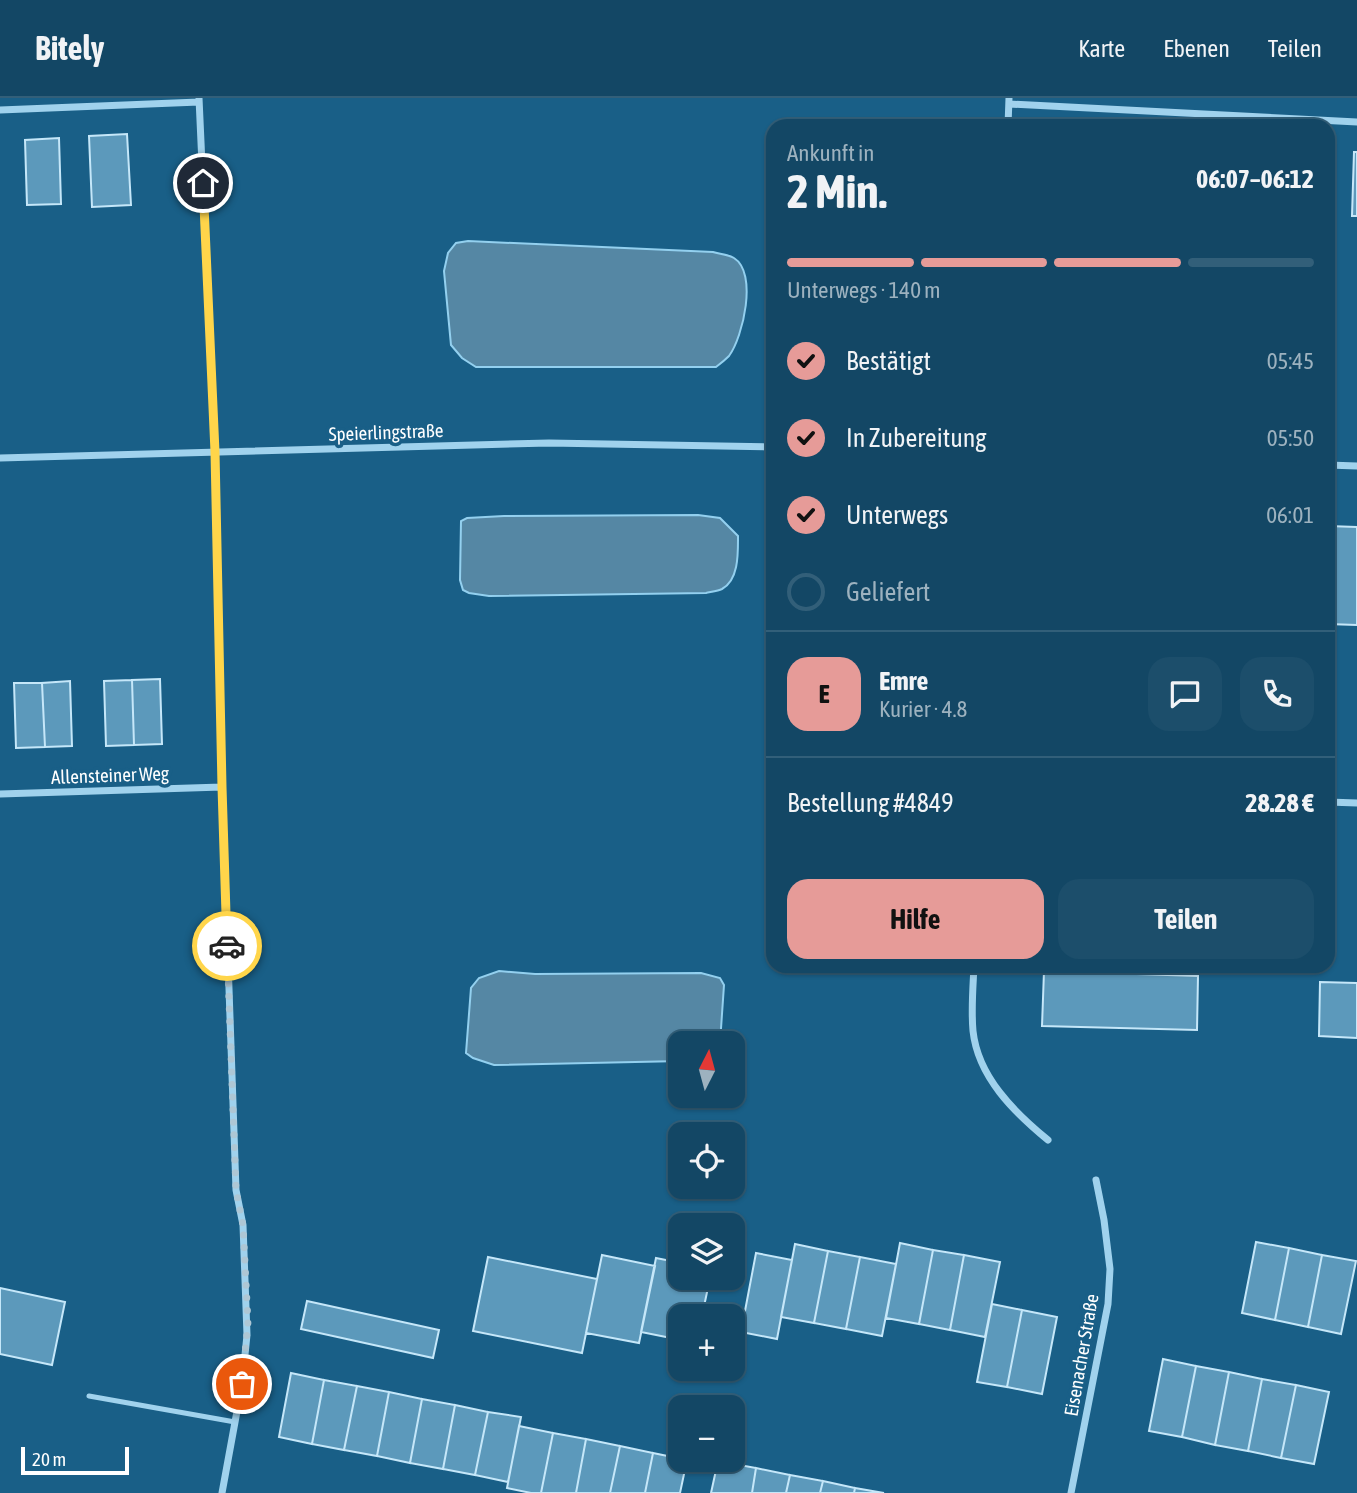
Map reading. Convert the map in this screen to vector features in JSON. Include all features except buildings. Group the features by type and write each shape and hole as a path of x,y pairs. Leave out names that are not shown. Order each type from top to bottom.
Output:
{"street":[{"path":"0,110 199,100 215,452 222,787 236,1190 243,1225 248,1322 242,1384 222,1493"},
{"path":"1008,119 1009,101 1307,119"},
{"path":"1335,121 1357,122"},
{"name":"Speierlingstraße","path":"0,458 549,443 766,447"},
{"path":"1335,465 1357,466"},
{"name":"Allensteiner Weg","path":"0,794 222,787"},
{"path":"1335,802 1357,803"},
{"path":"974,973 974,1033 984,1068 1005,1099 1048,1140"},
{"name":"Eisenacher Straße","path":"1071,1493 1108,1304 1110,1269 1096,1180"}],"lane":[{"path":"89,1396 235,1422"}],"water":[{"path":"468,241 713,252 729,256 741,266 747,291 739,335 729,356 716,367 476,367 462,358 451,345 444,271 448,253 456,243"},
{"path":"698,515 720,518 738,536 735,573 728,585 722,589 706,593 489,596 463,590 460,580 461,521 467,518"},
{"path":"499,971 535,974 701,973 720,978 724,985 721,1031 668,1031 668,1061 494,1065 466,1053 471,988 479,978"}],"way so far":[{"path":"227,946 236,1190 243,1225 248,1322 242,1384"}],"route":[{"path":"203,183 215,452 227,946"}]}
